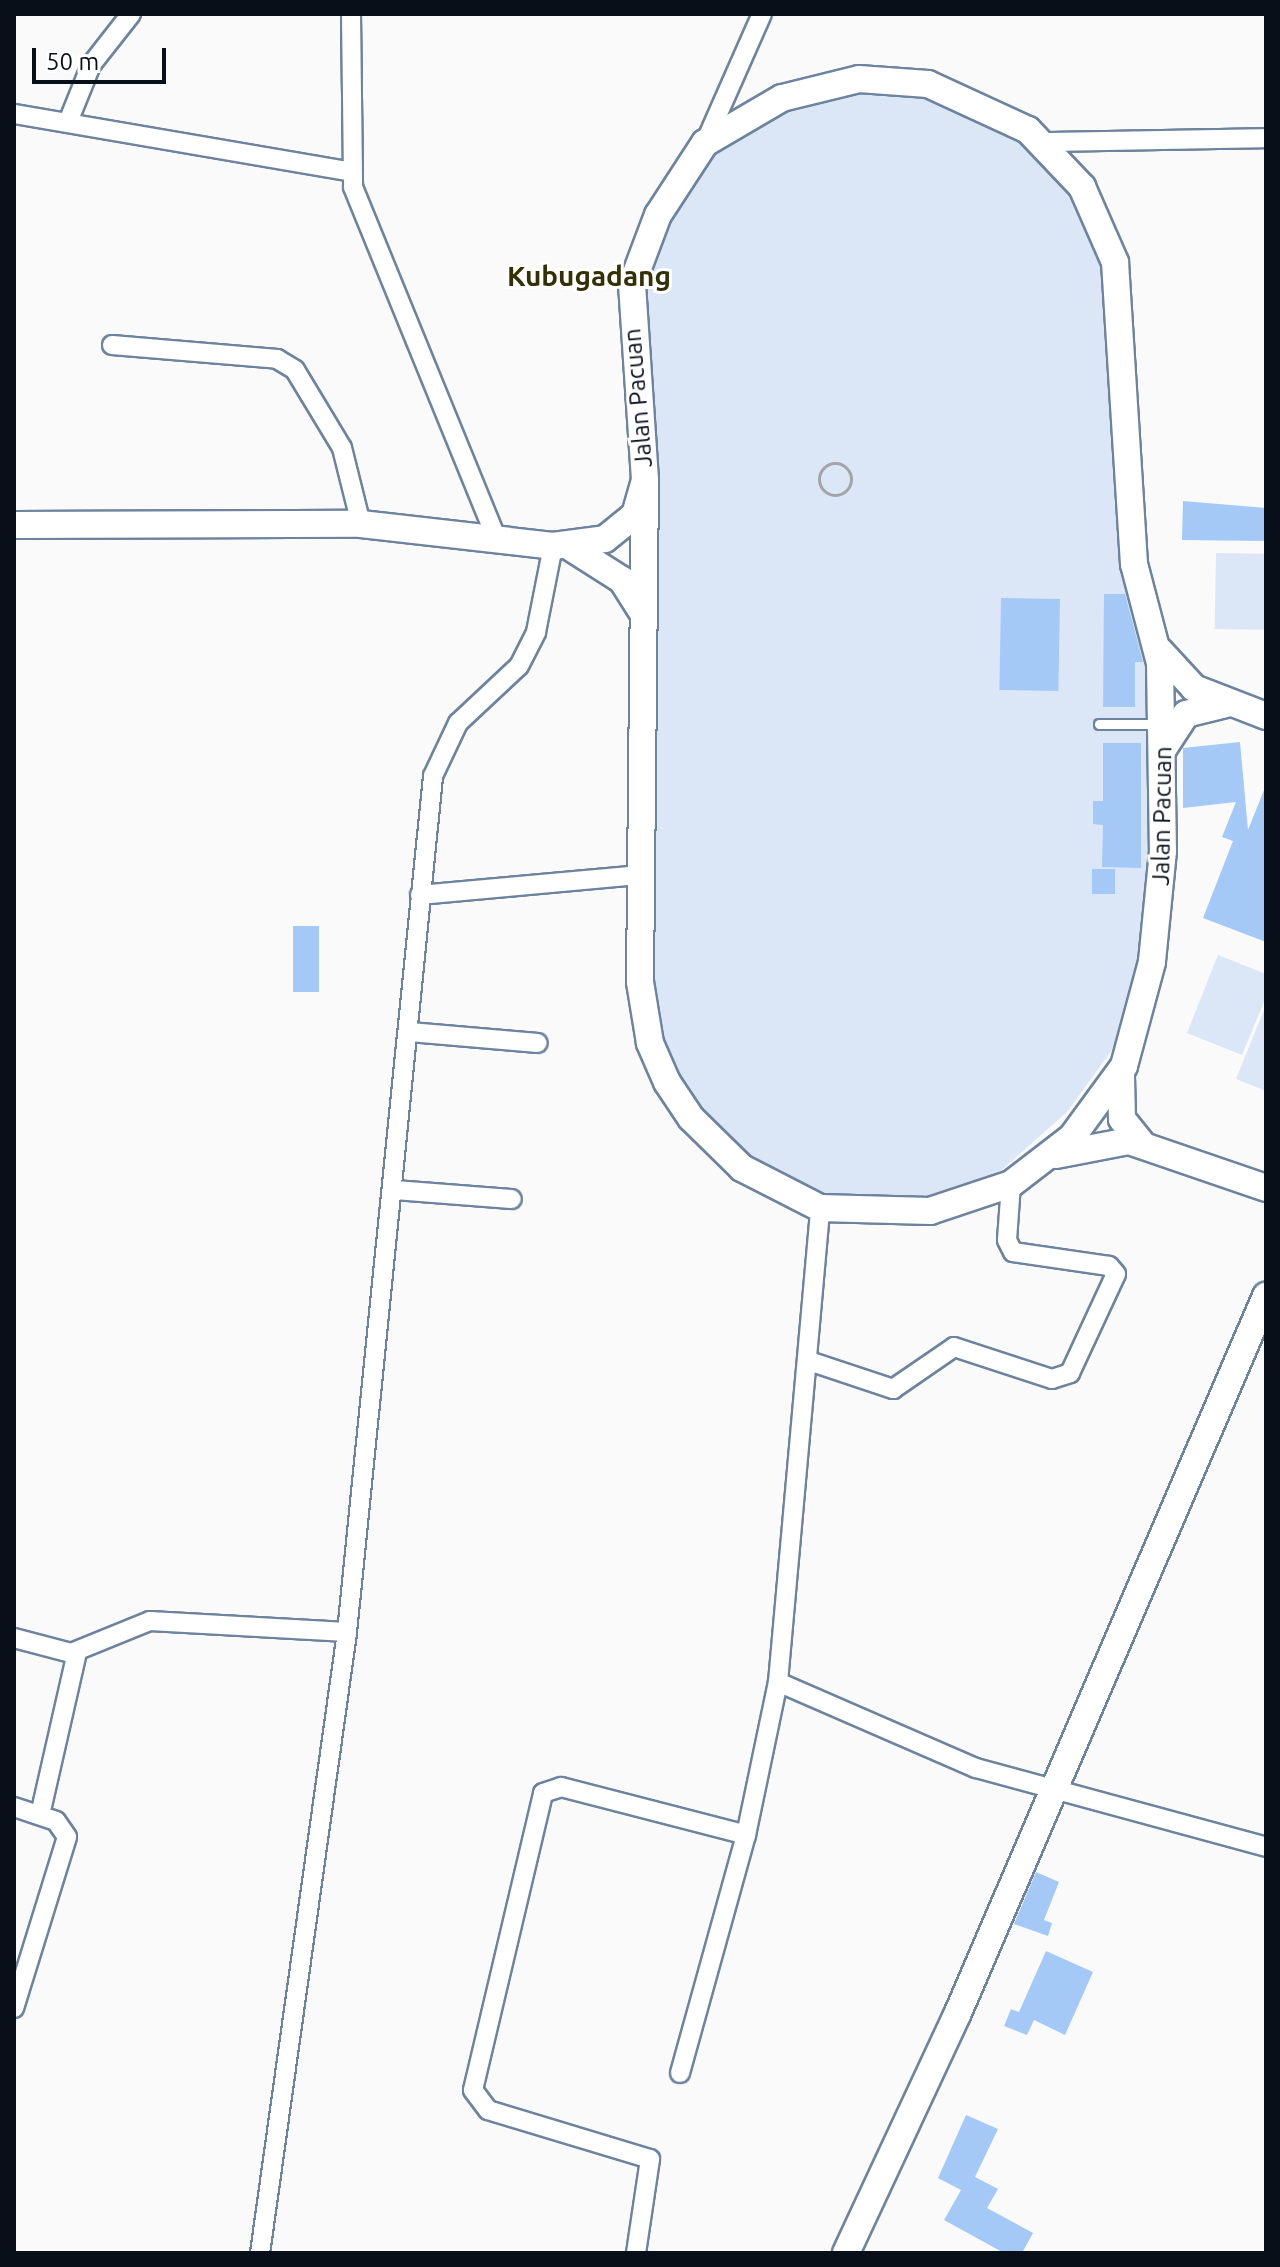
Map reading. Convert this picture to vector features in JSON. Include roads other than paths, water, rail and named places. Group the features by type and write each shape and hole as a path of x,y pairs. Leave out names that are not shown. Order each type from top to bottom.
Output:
{"street":[{"path":"68,122 91,65 131,14"},
{"path":"351,14 349,171 496,538"},
{"path":"705,143 762,14"},
{"name":"Jalan Pacuan","path":"885,78 973,100 1044,142 1082,187 1113,251 1134,564 1153,631 1163,736 1160,903 1124,1066 1049,1158 1011,1184 930,1211 820,1208 742,1168 691,1118 667,1082 642,1004 640,875 645,480 632,284 658,215 705,143 782,98 885,78"},
{"path":"14,114 349,171"},
{"path":"1044,142 1266,138"},
{"path":"112,345 277,359 295,370 342,448 361,524"},
{"path":"561,546 627,524 645,480"},
{"path":"14,525 361,524 561,546 622,580 645,615"},
{"path":"260,2253 347,1632 410,1032 420,895 441,754 458,723 519,666 536,632 561,546"},
{"path":"1153,631 1182,680 1266,716"},
{"path":"1163,736 1186,714 1230,703"},
{"path":"420,895 640,875"},
{"path":"410,1032 538,1043"},
{"path":"1124,1066 1119,1110 1142,1144"},
{"path":"1049,1158 1099,1142 1142,1144 1266,1188"},
{"path":"809,1361 893,1389 954,1347 1052,1379 1070,1373 1116,1274 1109,1266 1013,1252 1007,1240 1011,1184"},
{"path":"394,1190 512,1199"},
{"path":"680,2073 746,1835 778,1682 809,1361 820,1208"},
{"path":"846,2253 1055,1789 1266,1296"},
{"path":"14,1638 77,1652 150,1621 347,1632"},
{"path":"40,1815 77,1652"},
{"path":"778,1682 976,1768 1266,1847"},
{"path":"636,2253 650,2159 488,2110 473,2090 538,1803 561,1787 746,1835"},
{"path":"14,1807 63,1825 67,1837 14,2008"}],"lane":[{"path":"1099,724 1163,736"}],"district":[{"name":"Kubugadang","path":"589,276"}]}
